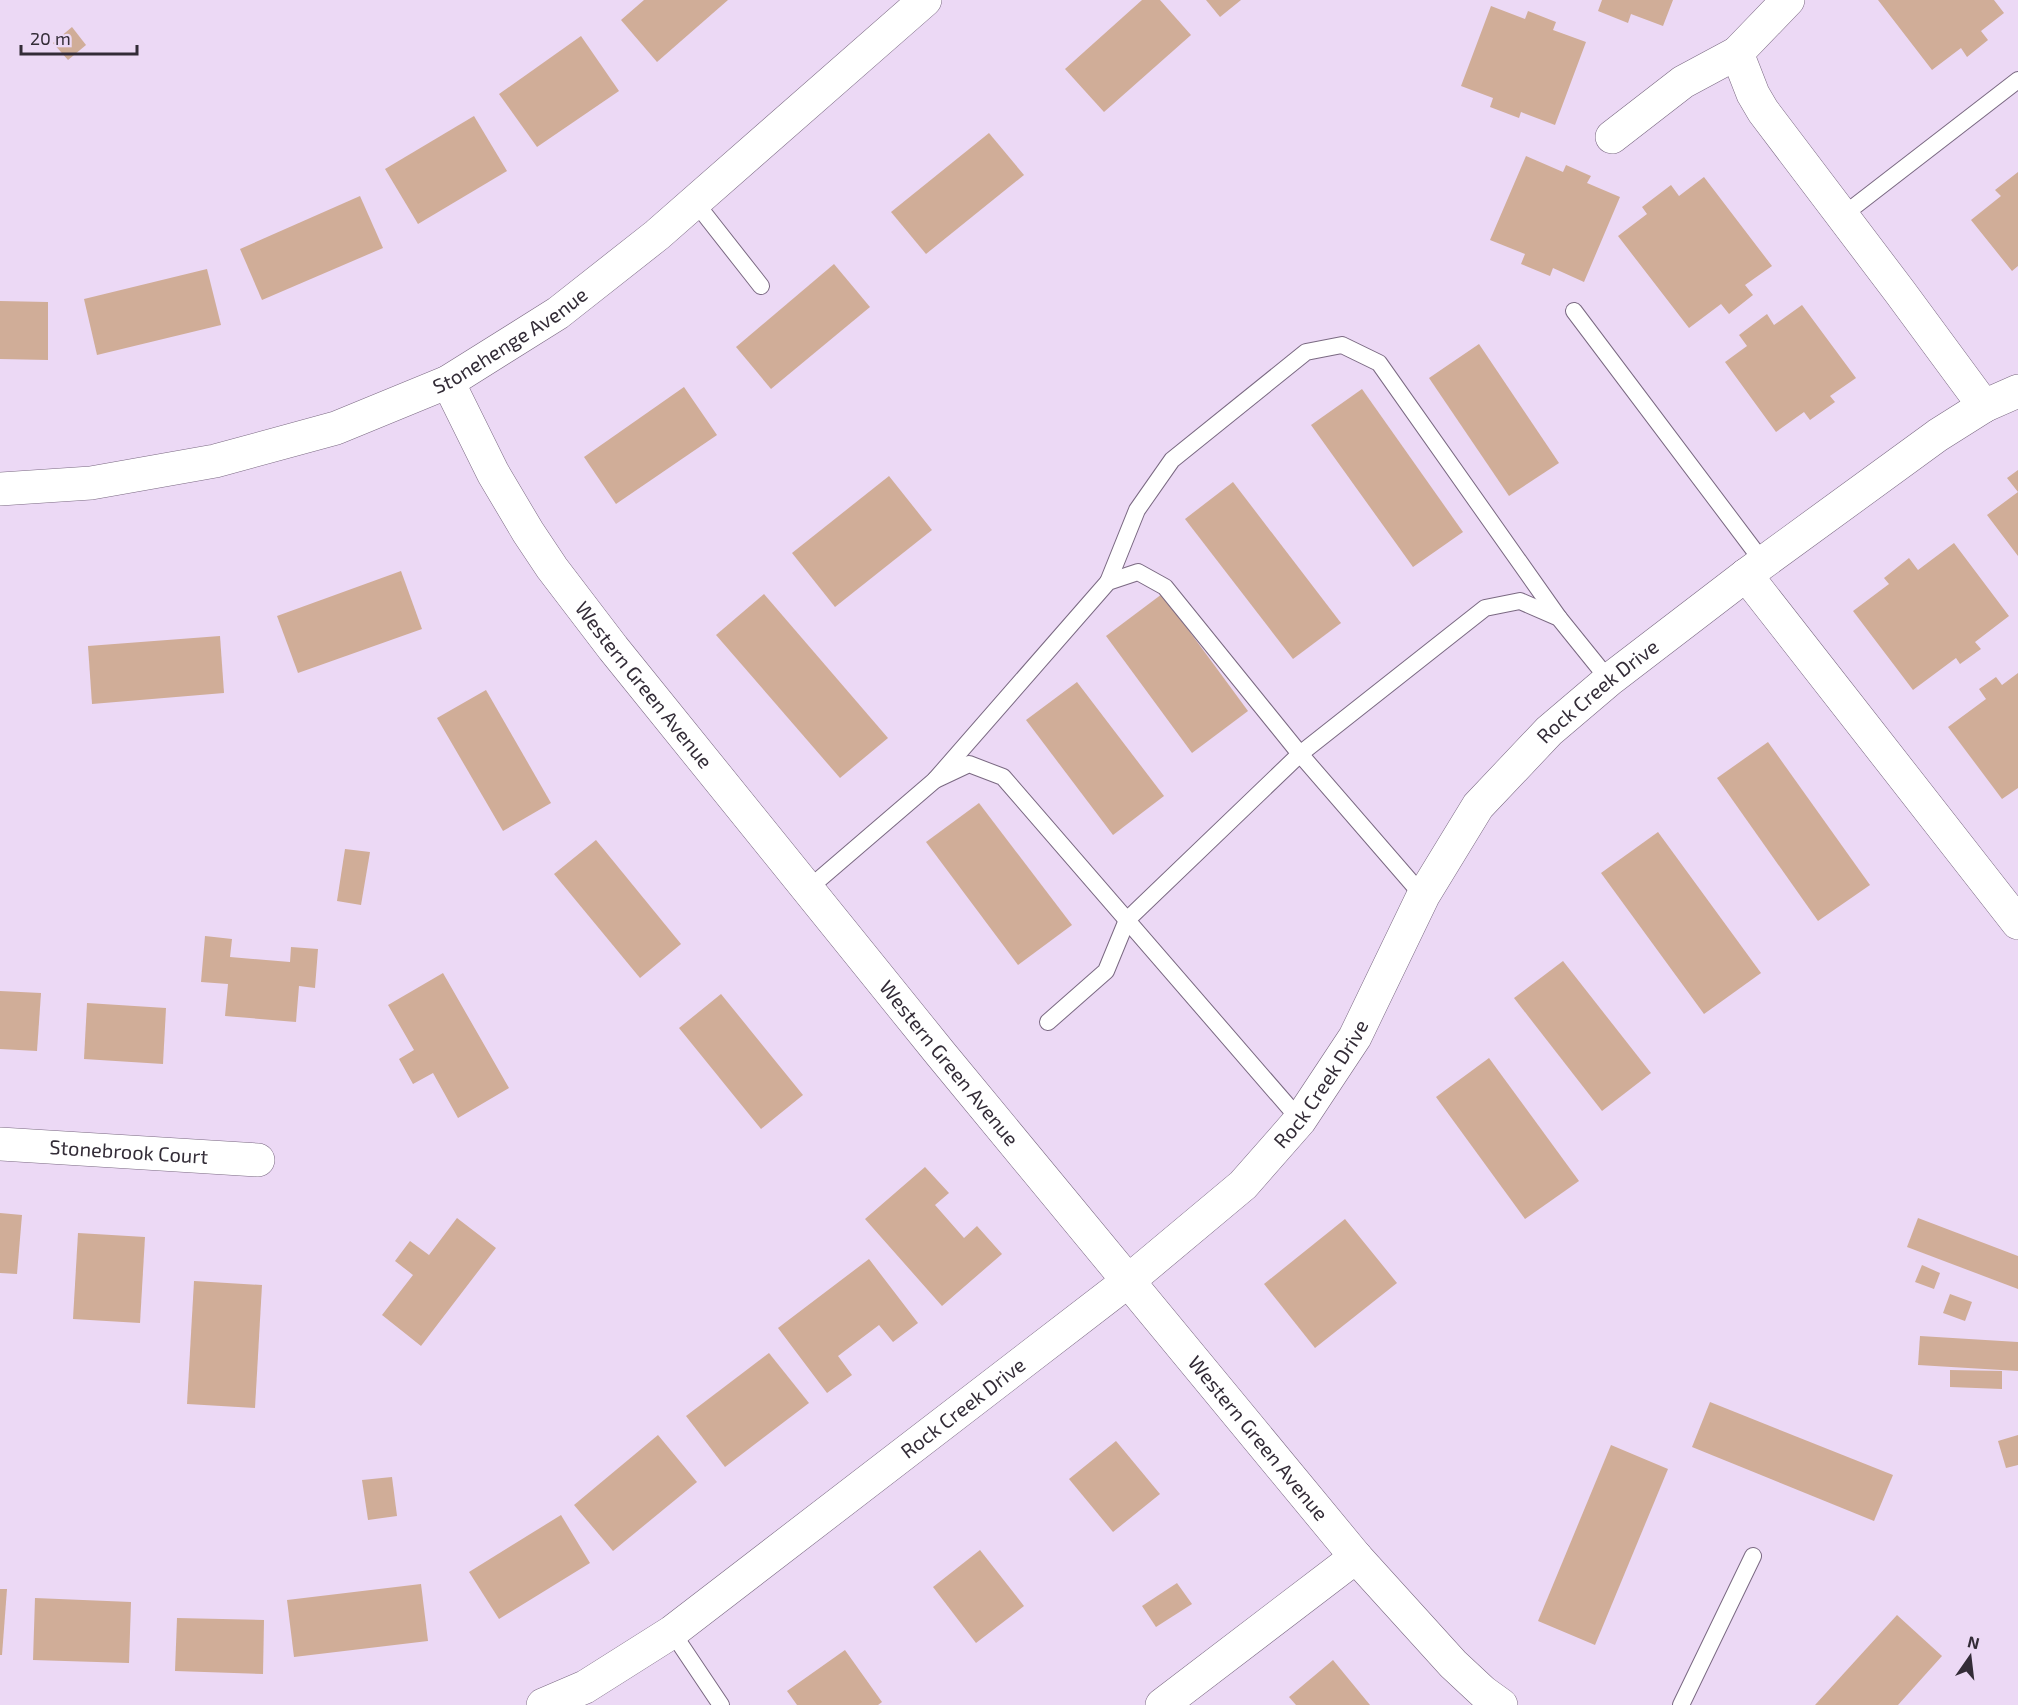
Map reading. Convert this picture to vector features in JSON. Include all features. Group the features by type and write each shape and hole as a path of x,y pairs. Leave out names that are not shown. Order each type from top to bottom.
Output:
{"street":[{"name":"Stonehenge Avenue","path":"0,489 91,483 215,461 336,428 448,382 558,313 657,235 925,0"},
{"path":"1612,137 1683,81 1737,53 1788,0"},
{"path":"1737,53 1762,111 1984,406"},
{"name":"Western Green Avenue","path":"448,382 508,501 552,568 613,648 1127,1282 1356,1557 1453,1664 1483,1692 1501,1705"},
{"name":"Rock Creek Drive","path":"543,1705 585,1687 672,1632 1127,1282 1243,1185 1300,1120 1355,1037 1423,896 1478,806 1549,730 1609,680 1754,568 1938,435 1984,406 2018,391"},
{"path":"1754,568 2018,923"},
{"name":"Stonebrook Court","path":"0,1144 258,1161"},
{"path":"1162,1705 1356,1557"}],"lane":[{"path":"1842,216 2018,80"},
{"path":"695,202 761,286"},
{"path":"1574,311 1754,568"},
{"path":"808,889 935,780 1108,582 1137,510 1172,460 1306,352 1342,345 1379,363 1559,618 1609,680"},
{"path":"1108,582 1138,572 1165,587 1300,754 1423,896"},
{"path":"1048,1022 1106,971 1127,920 1300,754 1485,608 1520,601 1559,618"},
{"path":"935,780 969,764 1003,777 1300,1120"},
{"path":"1681,1705 1753,1556"},
{"path":"672,1632 721,1705"}],"building":[{"path":"644,0 728,0 657,62 621,20"},
{"path":"1142,0 1160,0 1191,35 1104,112 1065,69"},
{"path":"1206,0 1241,0 1220,17"},
{"path":"1602,0 1673,0 1663,26 1631,14 1628,23 1598,11"},
{"path":"1878,0 1994,0 2004,13 1981,31 1988,40 1967,57 1961,48 1932,70"},
{"path":"1491,6 1525,19 1528,11 1556,22 1553,30 1586,42 1555,125 1521,112 1519,118 1490,107 1493,98 1461,86"},
{"path":"72,27 86,45 68,60 53,43"},
{"path":"581,36 619,91 537,147 499,94"},
{"path":"474,116 507,171 418,224 385,169"},
{"path":"989,133 1024,175 926,254 891,212"},
{"path":"1526,156 1563,172 1566,165 1591,176 1587,183 1620,197 1584,282 1553,268 1550,276 1521,264 1525,254 1490,240"},
{"path":"2018,172 2018,266 2012,271 1971,220 2001,196 1995,190"},
{"path":"1704,177 1772,266 1745,285 1753,295 1729,314 1721,304 1689,328 1618,236 1647,214 1642,207 1671,185 1679,196"},
{"path":"360,196 383,248 262,300 240,249"},
{"path":"834,264 870,307 771,389 736,347"},
{"path":"207,269 221,325 97,355 84,299"},
{"path":"0,301 48,302 48,360 0,359"},
{"path":"1802,305 1856,378 1830,396 1835,402 1810,420 1804,412 1776,432 1725,362 1747,346 1739,335 1767,314 1774,325"},
{"path":"1479,344 1559,463 1509,496 1429,378"},
{"path":"684,387 717,435 616,504 584,457"},
{"path":"1362,389 1463,532 1413,567 1311,425"},
{"path":"2018,470 2018,492 2007,478"},
{"path":"889,476 932,530 835,607 792,553"},
{"path":"1233,482 1341,623 1293,659 1185,519"},
{"path":"2018,492 2018,556 1987,515"},
{"path":"1954,543 2009,616 1975,642 1981,649 1960,664 1956,658 1913,690 1853,611 1889,584 1884,578 1909,558 1918,570"},
{"path":"401,571 422,629 298,673 277,616"},
{"path":"764,594 888,738 840,778 716,635"},
{"path":"1162,594 1248,711 1192,753 1106,636"},
{"path":"220,636 224,693 92,704 88,646"},
{"path":"2018,673 2018,788 2002,799 1948,727 1986,699 1979,689 1996,677 2002,685"},
{"path":"1077,682 1164,796 1113,835 1026,720"},
{"path":"486,690 551,803 503,831 437,718"},
{"path":"1768,742 1870,885 1818,921 1717,778"},
{"path":"979,803 1072,925 1018,965 926,842"},
{"path":"1658,832 1761,973 1704,1014 1601,873"},
{"path":"596,840 681,944 640,978 554,874"},
{"path":"345,849 370,852 361,905 337,901"},
{"path":"205,936 232,939 230,957 290,962 291,947 318,949 315,988 299,986 296,1022 225,1016 228,984 201,982"},
{"path":"1563,961 1651,1073 1602,1111 1514,998"},
{"path":"443,973 509,1088 458,1118 433,1073 413,1084 399,1059 414,1050 388,1005"},
{"path":"0,991 41,993 37,1051 0,1049"},
{"path":"721,994 803,1095 761,1129 679,1028"},
{"path":"87,1003 166,1008 163,1064 84,1059"},
{"path":"1489,1058 1579,1181 1525,1219 1436,1097"},
{"path":"925,1167 949,1193 935,1205 964,1238 977,1226 1002,1254 942,1306 865,1219"},
{"path":"0,1213 22,1215 17,1274 0,1273"},
{"path":"457,1218 496,1248 421,1346 382,1315 413,1275 395,1261 410,1241 429,1255"},
{"path":"1918,1218 2018,1256 2018,1289 1907,1247"},
{"path":"1345,1219 1397,1283 1315,1348 1264,1284"},
{"path":"78,1233 145,1237 140,1323 73,1319"},
{"path":"869,1259 918,1323 893,1342 879,1325 838,1356 852,1375 827,1393 778,1328"},
{"path":"1922,1265 1940,1273 1934,1289 1915,1282"},
{"path":"194,1281 262,1285 255,1408 187,1404"},
{"path":"1950,1294 1972,1302 1965,1321 1943,1313"},
{"path":"1920,1336 2018,1342 2018,1371 1918,1365"},
{"path":"769,1353 809,1403 725,1467 686,1416"},
{"path":"1950,1370 2002,1371 2002,1389 1950,1387"},
{"path":"1710,1402 1893,1475 1874,1521 1692,1447"},
{"path":"658,1435 697,1482 613,1551 574,1505"},
{"path":"2018,1435 2018,1465 2006,1468 1998,1441"},
{"path":"1116,1441 1160,1494 1113,1532 1069,1479"},
{"path":"1611,1445 1668,1469 1595,1645 1538,1621"},
{"path":"392,1477 397,1516 368,1520 362,1480"},
{"path":"561,1515 590,1563 499,1619 469,1572"},
{"path":"980,1550 1024,1606 976,1643 933,1587"},
{"path":"1177,1583 1192,1604 1156,1627 1142,1606"},
{"path":"421,1584 428,1641 294,1657 287,1600"},
{"path":"0,1589 7,1589 2,1655 0,1655"},
{"path":"35,1598 131,1602 129,1663 33,1660"},
{"path":"1897,1615 1942,1656 1898,1705 1815,1705"},
{"path":"177,1618 264,1620 263,1674 175,1671"},
{"path":"845,1650 882,1702 878,1705 797,1705 787,1691"},
{"path":"1333,1660 1370,1705 1296,1705 1289,1697"}]}
